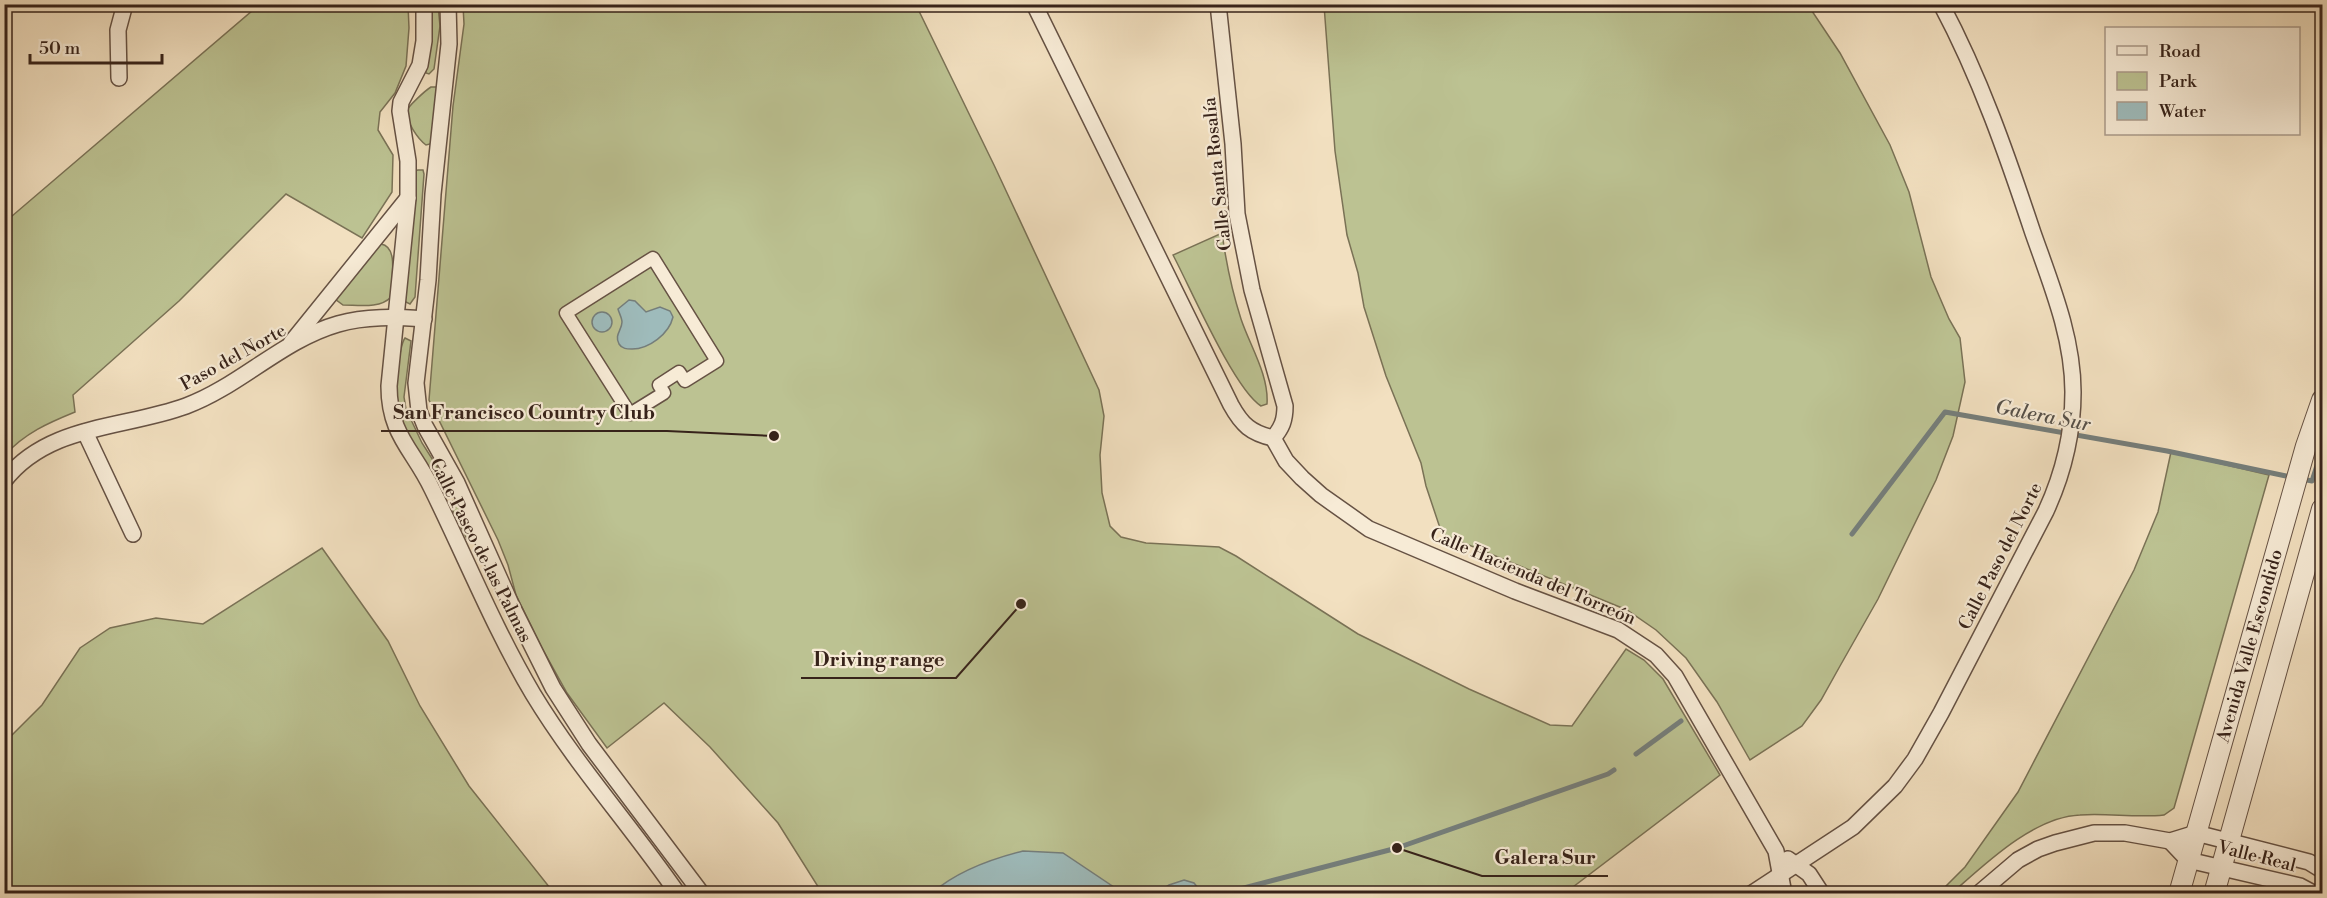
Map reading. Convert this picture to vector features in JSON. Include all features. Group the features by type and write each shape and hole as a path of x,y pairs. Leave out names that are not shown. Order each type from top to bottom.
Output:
{"street":[{"path":"119,78 118,30 125,4"},
{"name":"Calle Paseo de las Palmas","path":"424,4 424,41 420,65 401,102 400,111 408,161 408,198 389,399 391,411 400,438 432,488 496,625 533,693 602,795 678,894"},
{"name":"Calle Paseo de las Palmas","path":"448,4 448,44 432,194 424,320 416,383 417,398 425,426 457,483 511,604 553,688 589,744 702,894"},
{"path":"1034,4 1231,405 1247,428 1257,434 1274,438"},
{"name":"Calle Santa Rosalía","path":"1218,4 1238,214 1252,290 1285,406 1285,418 1274,438"},
{"name":"Calle Paso del Norte","path":"1751,894 1853,827 1895,786 1915,759 2046,511 2058,486 2065,461 2073,393 2068,346 2057,303 1989,107 1941,4"},
{"path":"286,349 408,198"},
{"path":"653,258 717,361 685,381 680,372 659,385 664,393 630,414 566,312 653,258"},
{"name":"Paso del Norte","path":"4,481 15,467 35,451 58,439 186,406 216,392 286,349 336,325 359,319 396,317 424,320"},
{"name":"Avenida Valle Escondido","path":"2179,894 2306,446 2322,400"},
{"path":"85,432 133,534"},
{"name":"Calle Hacienda del Torreón","path":"1274,438 1286,461 1302,478 1321,495 1369,529 1515,591 1617,630 1656,655 1676,676 1776,851 1784,894"},
{"name":"Avenida Valle Escondido","path":"2214,894 2322,509"},
{"path":"1978,894 2018,860 2038,849 2066,840 2109,832 2170,841 2196,833"},
{"name":"Valle Real","path":"2196,833 2309,862 2322,870"},
{"path":"2170,841 2188,860"},
{"name":"Calle Hacienda del Torreón","path":"1776,851 1809,874 1822,894"},
{"name":"Valle Real","path":"2188,860 2300,886 2315,894"}],"green space":[{"path":"259,5 408,5 406,66 395,93 380,112 378,130 393,155 392,192 362,238 286,194 179,301 73,395 75,412 29,435 5,455 5,222"},
{"path":"428,5 438,5 440,26 434,69 429,74 426,73 425,66"},
{"path":"463,5 916,5 1099,390 1104,416 1100,455 1102,493 1110,526 1121,537 1146,543 1219,547 1358,634 1469,689 1550,725 1572,726 1626,649 1644,660 1663,679 1720,775 1565,893 822,893 778,823 710,747 664,703 607,748 567,693 542,648 516,595 498,540 429,400 453,106 464,24"},
{"path":"1324,5 1808,5 1840,53 1890,145 1909,192 1931,277 1960,338 1965,382 1953,436 1936,480 1878,599 1821,700 1802,726 1750,760 1717,702 1686,658 1656,630 1627,610 1442,534 1421,463 1386,376 1364,307 1358,273 1347,235 1335,151"},
{"path":"431,87 439,87 434,143 426,145 413,130 407,111 413,102"},
{"path":"423,170 424,174 415,297 410,304 404,301 414,171"},
{"path":"1222,233 1238,308 1265,382 1267,404 1261,406 1238,380 1173,255"},
{"path":"381,244 387,247 392,258 391,297 375,305 343,305 335,299 376,246"},
{"path":"405,338 411,341 404,397 406,409 422,443 443,476 441,478 427,469 420,460 406,438 395,411 397,373"},
{"path":"2171,452 2269,475 2174,808 2164,815 2080,815 2045,824 2011,844 1952,893 1939,893 1965,867 2018,792 2134,570 2158,512"},
{"path":"457,499 472,531 470,538 467,539 451,507 451,502"},
{"path":"322,548 388,641 420,706 469,786 554,893 5,893 5,742 42,705 80,648 110,628 156,618 203,624"}],"water":[{"path":"629,300 635,301 646,312 660,307 670,311 673,317 663,335 645,346 632,349 620,346 618,341 622,319 618,309"},
{"path":"602,312 609,315 612,322 609,329 602,332 595,329 592,322 595,315"},
{"path":"1023,851 1063,853 1114,887 1147,893 932,893 941,885 975,867"},
{"path":"1184,880 1194,883 1202,893 1157,893 1169,885"}],"waterway":[{"name":"Galera Sur","path":"1852,534 1945,412 2167,451 2286,476"},
{"name":"Galera Sur","path":"2307,480 2312,481 2322,450"},
{"name":"Galera Sur","path":"1636,754 1681,721"},
{"name":"Galera Sur","path":"1221,894 1397,848 1614,770"}],"place":[{"name":"San Francisco Country Club","path":"774,436"},
{"name":"Driving range","path":"1021,604"},
{"name":"Galera Sur","path":"1397,848"}]}
